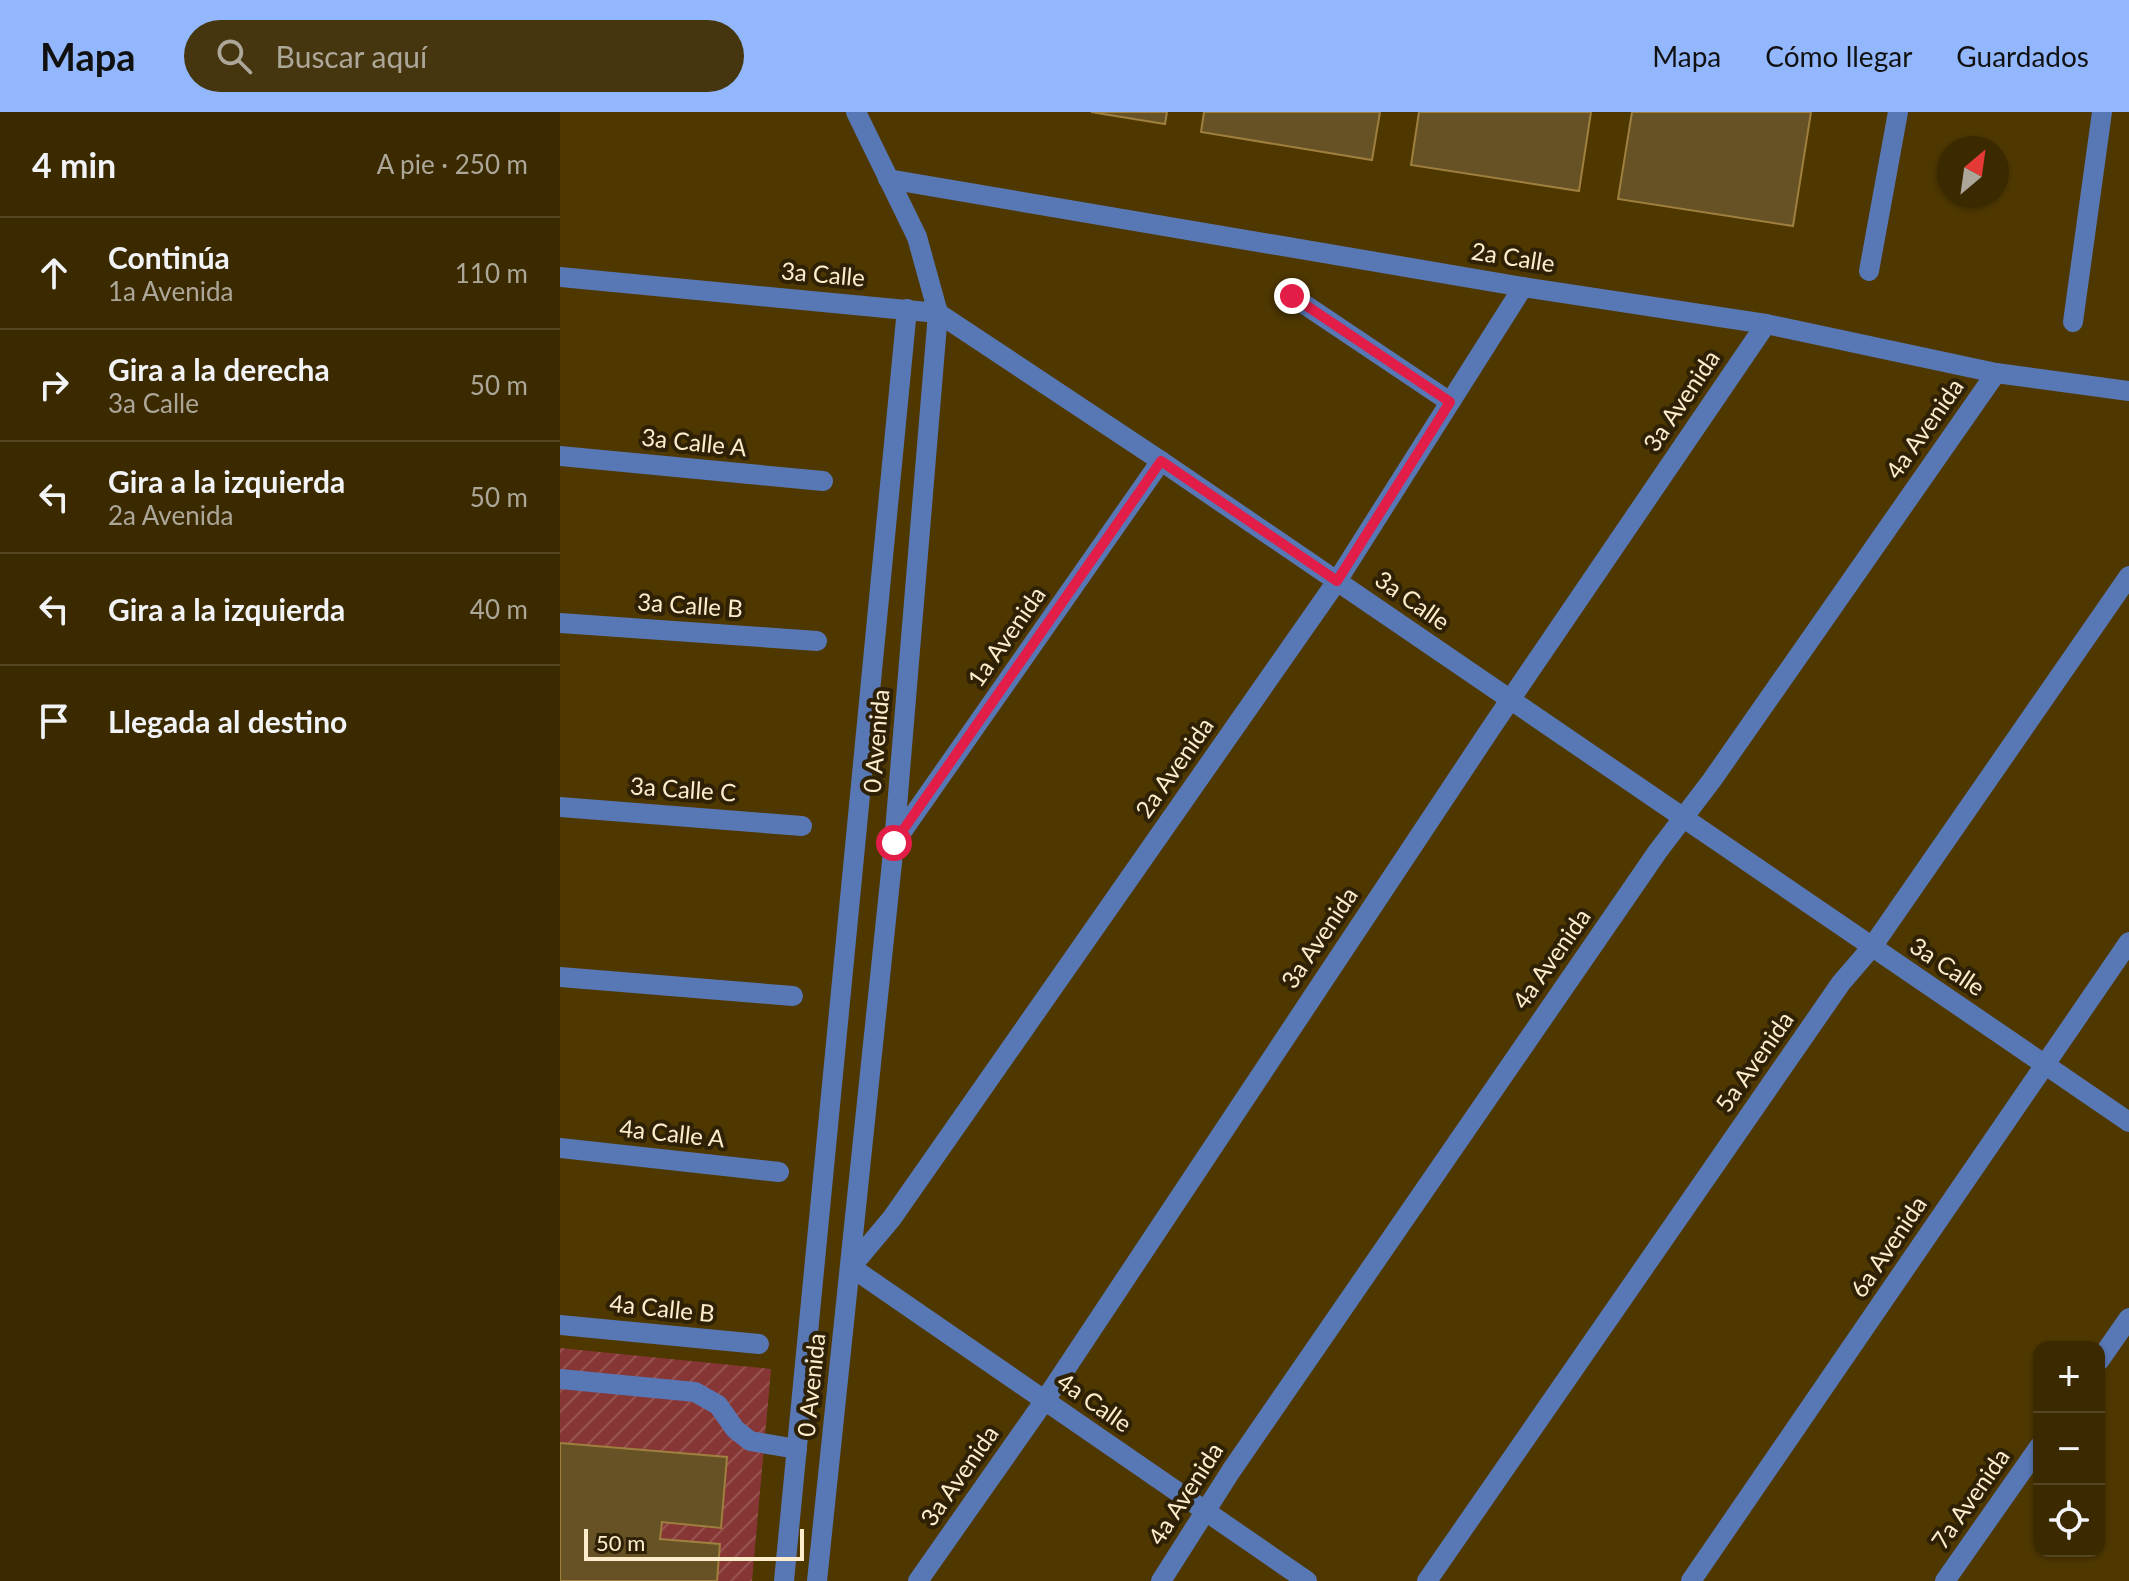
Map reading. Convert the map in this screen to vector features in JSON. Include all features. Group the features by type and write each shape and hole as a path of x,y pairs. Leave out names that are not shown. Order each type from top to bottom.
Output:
{"street":[{"name":"0 Avenida","path":"817,1581 894,843 938,313 917,237 856,112"},
{"path":"1869,271 1898,112"},
{"path":"2073,322 2102,112"},
{"name":"2a Calle","path":"888,179 1523,287 1766,324 1996,373 2129,391"},
{"name":"3a Calle","path":"560,277 938,313 1161,461 2129,1122"},
{"name":"2a Avenida","path":"851,1267 892,1218 1337,581 1523,287"},
{"path":"1292,296 1450,402"},
{"name":"0 Avenida","path":"784,1581 907,309"},
{"name":"3a Avenida","path":"918,1581 1045,1400 1510,701 1766,324"},
{"name":"4a Avenida","path":"1161,1581 1239,1458 1996,373"},
{"name":"3a Calle A","path":"560,456 823,481"},
{"name":"1a Avenida","path":"894,843 1161,461"},
{"name":"5a Avenida","path":"1427,1581 1841,983 1872,947 2129,576"},
{"name":"3a Calle B","path":"560,623 817,641"},
{"name":"3a Calle C","path":"560,807 802,826"},
{"name":"6a Avenida","path":"1691,1581 2129,942"},
{"path":"560,977 793,996"},
{"name":"4a Calle A","path":"560,1148 779,1172"},
{"name":"4a Calle","path":"851,1267 1307,1581"},
{"path":"2105,1352 2129,1318"},
{"name":"4a Calle B","path":"560,1325 759,1344"},
{"path":"560,1379 695,1392 718,1405 735,1429 750,1441 797,1449"},
{"name":"7a Avenida","path":"1945,1581 2033,1456"}],"shaded area":[{"path":"560,1348 771,1369 752,1581 560,1581"}],"building":[{"path":"1091,112 1167,112 1165,124"},
{"path":"1204,112 1380,112 1372,160 1201,132"},
{"path":"1419,112 1591,112 1579,191 1411,165"},
{"path":"1632,112 1811,112 1793,226 1618,199"},
{"path":"560,1443 727,1457 721,1528 662,1522 660,1539 720,1544 717,1581 560,1581"}],"route":[{"path":"894,843 1161,461 1337,581 1450,402 1292,296"}]}
